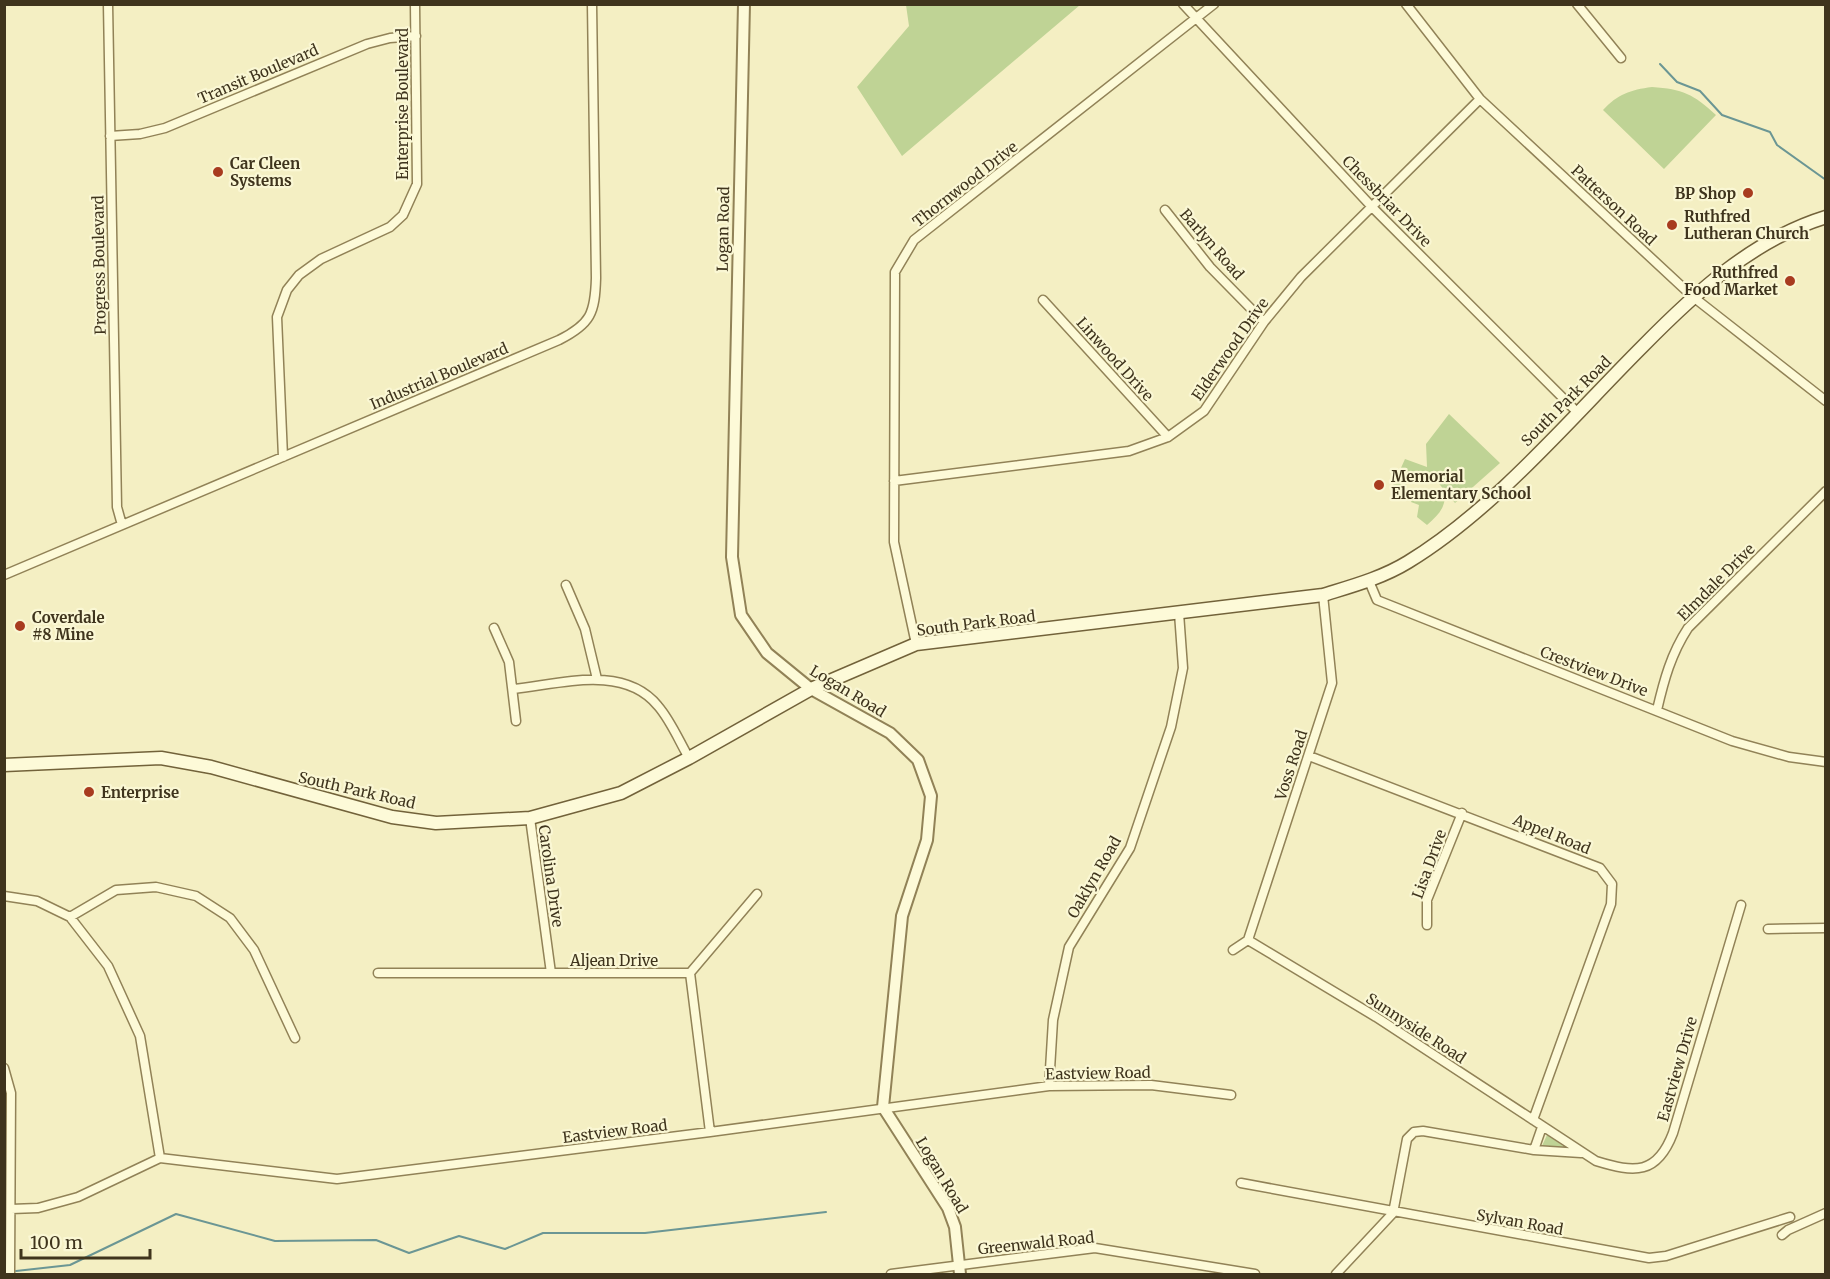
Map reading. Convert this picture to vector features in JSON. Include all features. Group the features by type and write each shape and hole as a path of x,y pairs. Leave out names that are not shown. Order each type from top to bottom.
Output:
{"main road":[{"name":"South Park Road","path":"4,765 161,758 211,767 392,817 436,822 530,818 621,793 689,758 811,689 916,644 1323,595 1369,580 1405,564 1436,544 1493,497 1692,296 1757,250 1826,217"}],"street":[{"name":"Progress Boulevard","path":"108,4 117,507 122,525"},
{"name":"Enterprise Boulevard","path":"283,458 277,334 282,301 298,275 321,259 390,227 403,215 412,200 417,184 416,4"},
{"name":"Industrial Boulevard","path":"4,574 559,340 583,326 596,301 592,4"},
{"name":"Logan Road","path":"744,4 732,557 741,615 767,653 811,689 890,733 918,760 931,796 927,840 902,916 883,1107 948,1208 956,1227 959,1270"},
{"name":"Chessbriar Drive","path":"1183,4 1372,207 1577,412"},
{"name":"Thornwood Drive","path":"916,644 894,542 895,272 915,240 1214,4"},
{"name":"Patterson Road","path":"1406,4 1480,99 1692,296 1826,402"},
{"path":"1577,4 1621,58"},
{"name":"Transit Boulevard","path":"110,136 140,134 165,128 367,44 390,38 416,36"},
{"name":"Elderwood Drive","path":"894,481 1129,451 1168,437 1204,411 1264,322 1301,277 1480,99"},
{"name":"Barlyn Road","path":"1165,210 1210,267 1264,322"},
{"name":"Linwood Drive","path":"1043,300 1168,437"},
{"name":"Elmdale Drive","path":"1657,710 1666,670 1675,648 1688,628 1826,491"},
{"name":"Crestview Drive","path":"1369,580 1377,600 1732,741 1789,757 1826,762"},
{"path":"566,585 585,629 597,679"},
{"name":"Voss Road","path":"1248,940 1332,683 1323,595"},
{"name":"Oaklyn Road","path":"1049,1086 1053,1020 1069,947 1130,848 1170,727 1183,668 1179,613"},
{"path":"494,628 508,662 514,689 516,721"},
{"path":"514,689 597,679 632,686 658,705 689,758"},
{"name":"Appel Road","path":"1309,756 1600,868 1612,884 1611,904 1533,1120"},
{"name":"Lisa Drive","path":"1427,924 1427,900 1462,813"},
{"name":"Carolina Drive","path":"530,818 551,973"},
{"path":"70,917 117,890 156,887 196,896 230,918 254,950 295,1038"},
{"path":"710,1132 690,973 757,894"},
{"path":"4,897 37,901 70,917 108,966 140,1036 160,1158 78,1197 38,1208 11,1209"},
{"name":"Eastview Drive","path":"1581,1153 1596,1161 1629,1168 1644,1168 1665,1154 1741,905"},
{"path":"1768,929 1826,928"},
{"path":"1233,950 1248,940"},
{"name":"Sunnyside Road","path":"1248,940 1376,1017 1581,1153"},
{"name":"Aljean Drive","path":"378,973 690,973"},
{"path":"4,1068 11,1093 10,1275"},
{"name":"Eastview Road","path":"160,1158 337,1179 1049,1086 1151,1085 1231,1095"},
{"path":"1534,1150 1542,1127"},
{"path":"1336,1275 1393,1213 1407,1140 1414,1132 1424,1131 1534,1150 1581,1153"},
{"name":"Sylvan Road","path":"1241,1183 1393,1213 1648,1258 1666,1256 1790,1217"},
{"path":"1782,1235 1826,1213"},
{"name":"Greenwald Road","path":"891,1275 959,1270 1095,1248 1255,1275"}],"green space":[{"path":"906,4 1080,5 902,156 857,87 909,26"},
{"path":"1652,87 1672,89 1687,94 1716,115 1664,169 1603,110 1625,94"},
{"path":"1449,414 1500,463 1455,503 1431,474 1428,479 1412,473 1402,493 1391,490 1405,459 1427,467 1426,444"},
{"path":"1409,490 1425,494 1437,491 1445,497 1442,509 1427,525 1417,517 1419,505 1411,502"},
{"path":"1547,1135 1569,1150 1541,1148"}],"waterway":[{"path":"1660,64 1677,82 1700,91 1722,115 1770,132 1777,145 1826,180"},
{"path":"16,1271 70,1265 176,1214 275,1241 376,1240 409,1253 459,1236 505,1249 543,1233 645,1233 826,1212"}],"place":[{"name":"Car Cleen Systems","path":"218,172"},
{"name":"BP Shop","path":"1748,193"},
{"name":"Ruthfred Lutheran Church","path":"1672,225"},
{"name":"Ruthfred Food Market","path":"1790,281"},
{"name":"Memorial Elementary School","path":"1379,485"},
{"name":"Coverdale #8 Mine","path":"20,626"},
{"name":"Enterprise","path":"89,792"}]}
